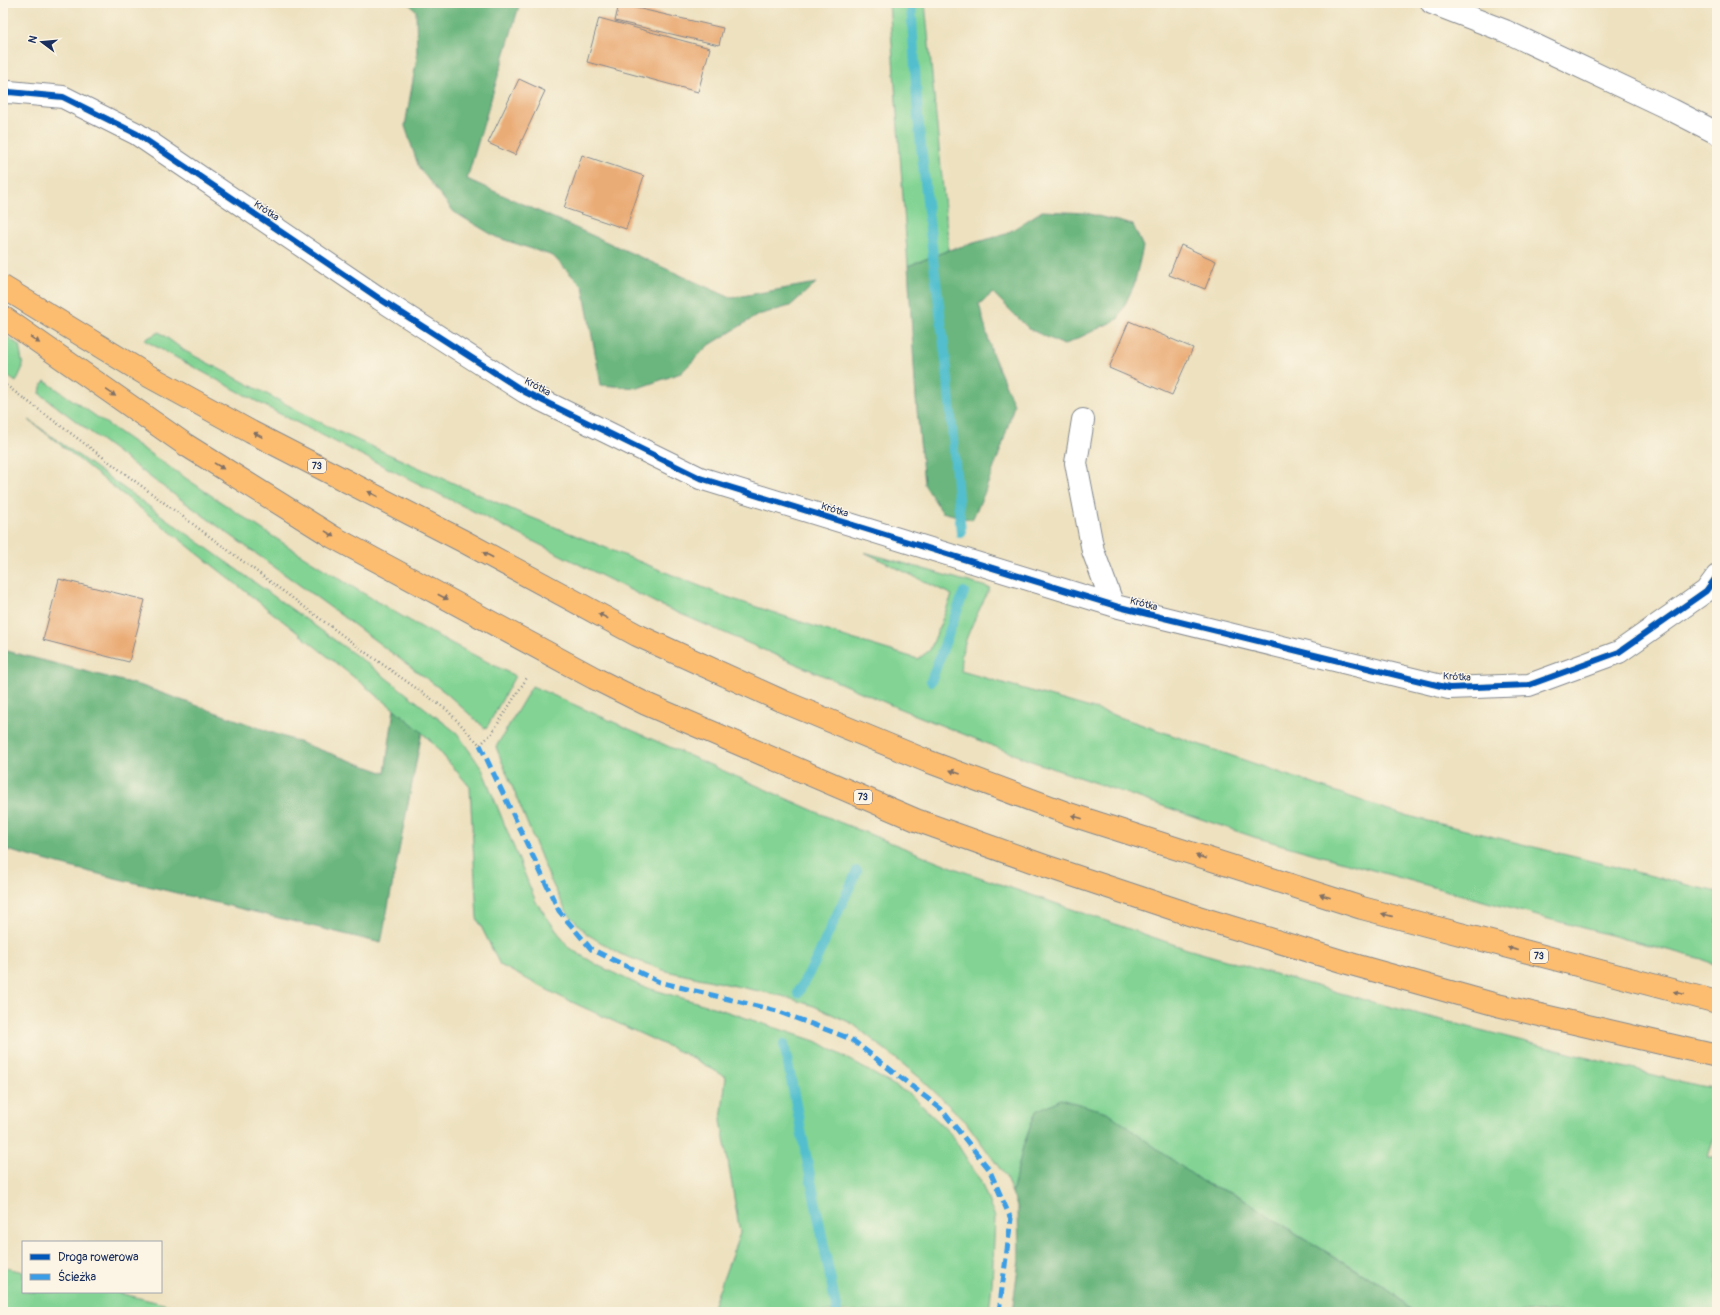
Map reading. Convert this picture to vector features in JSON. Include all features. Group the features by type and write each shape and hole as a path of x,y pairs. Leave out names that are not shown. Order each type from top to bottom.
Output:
{"main road":[{"name":"73","path":"3,287 147,375 251,432 463,541 637,635 782,701 920,758 1070,814 1362,908 1717,1002"},
{"name":"73","path":"3,317 186,445 333,536 594,678 653,707 916,820 1045,866 1198,917 1351,964 1497,1005 1717,1056"}],"street":[{"path":"1432,3 1505,30 1717,133"},
{"name":"Krótka","path":"3,93 9,92 63,97 136,134 380,299 525,392 700,478 1113,605 1449,688 1528,685 1619,652 1706,591 1717,576"},
{"path":"1083,420 1076,464 1094,551 1113,605"}],"path":[{"path":"3,383 25,399"}],"green space":[{"path":"408,3 520,3 467,179 731,298 816,283 790,306 758,315 708,346 681,373 638,388 601,385 583,287 553,256 496,237 454,212 419,168 405,126 417,57 416,11"},
{"path":"889,3 925,3 949,250 908,266"},
{"path":"1042,211 1086,213 1133,225 1143,247 1134,285 1118,319 1064,345 1029,329 993,293 979,304 992,353 1014,405 1002,446 984,494 972,520 942,512 924,484 916,399 908,266 949,250 1006,234"},
{"path":"159,332 185,351 337,431 518,512 724,596 852,639 918,659 930,650 952,595 864,552 990,588 970,629 962,652 961,671 1108,713 1400,814 1717,892 1717,967 1702,959 1541,917 1254,837 1031,761 898,708 660,605 278,413 144,340"},
{"path":"3,334 19,345 23,367 16,382 3,373"},
{"path":"45,381 219,501 308,559 412,622 515,676 486,729 446,693 154,480 40,394 41,387"},
{"path":"29,420 372,667 457,733 482,769 536,902 569,948 599,966 641,986 716,1008 818,1042 911,1095 951,1134 980,1180 995,1217 992,1284 989,1312 711,1312 740,1233 721,1120 726,1077 691,1057 561,997 500,965 477,918 470,787 429,739 394,709"},
{"path":"3,650 142,686 385,773 394,709 422,732 381,943 70,867 3,849"},
{"path":"532,686 839,822 962,871 1187,949 1372,1002 1677,1081 1717,1089 1717,1127 1708,1157 1717,1157 1717,1312 1415,1312 1386,1288 1297,1234 1241,1197 1204,1183 1163,1154 1036,1111 1023,1147 1012,1193 1006,1177 966,1122 919,1077 853,1024 814,1006 782,996 666,971 620,954 587,934 566,911 550,879 496,747"},
{"path":"1061,1099 1107,1112 1204,1183 1241,1197 1297,1234 1386,1288 1415,1312 1012,1312 1019,1260 1018,1209 1012,1193 1023,1147 1036,1111"},
{"path":"3,1267 22,1272 22,1293 119,1293 196,1312 3,1312"}],"building":[{"path":"619,4 723,28 719,45 615,21"},
{"path":"599,18 710,48 698,92 587,62"},
{"path":"519,79 545,91 515,155 488,143"},
{"path":"582,155 644,176 626,229 564,208"},
{"path":"1181,245 1216,261 1205,289 1169,275"},
{"path":"1129,321 1193,348 1172,395 1109,368"},
{"path":"59,579 145,600 129,662 43,640"}],"waterway":[{"path":"911,3 918,118 947,369 961,533"},
{"path":"931,681 964,592"},
{"path":"798,993 816,960 857,871"},
{"path":"784,1044 837,1312"}],"marked path":[{"path":"480,745 559,911 591,949 659,982 777,1011 851,1039 941,1109 989,1169 1011,1219 999,1312"}],"cycle path":[{"path":"3,93 9,92 63,97 137,134 380,299 525,392 700,478 1119,607 1449,688 1529,685 1619,652 1706,591 1717,576"}]}
